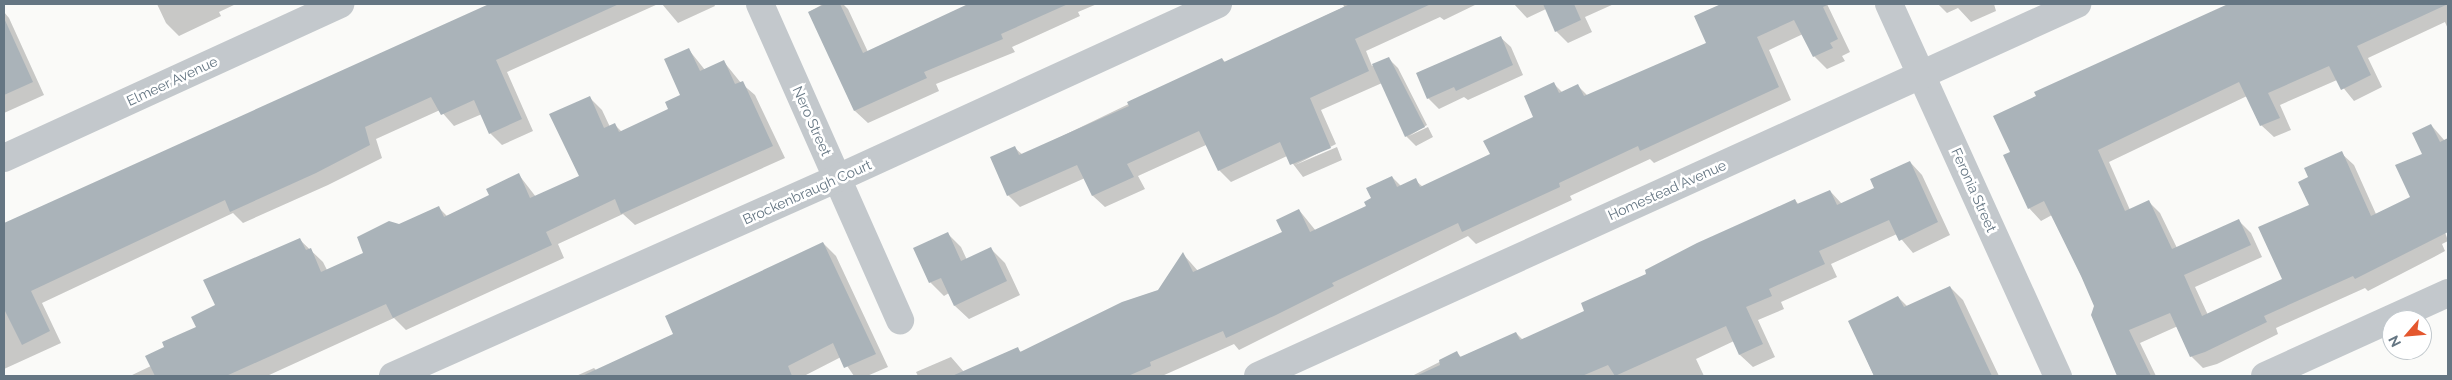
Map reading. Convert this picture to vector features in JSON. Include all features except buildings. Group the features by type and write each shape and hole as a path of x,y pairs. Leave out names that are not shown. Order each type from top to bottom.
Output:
{"street":[{"name":"Elmeer Avenue","path":"4,158 340,4"},
{"name":"Nero Street","path":"760,4 900,320"},
{"name":"Brockenbraugh Court","path":"393,376 838,178 1218,4"},
{"name":"Feronia Street","path":"1890,4 2058,376"},
{"name":"Homestead Avenue","path":"1258,376 2076,4"},
{"path":"2265,376 2448,293"}]}
